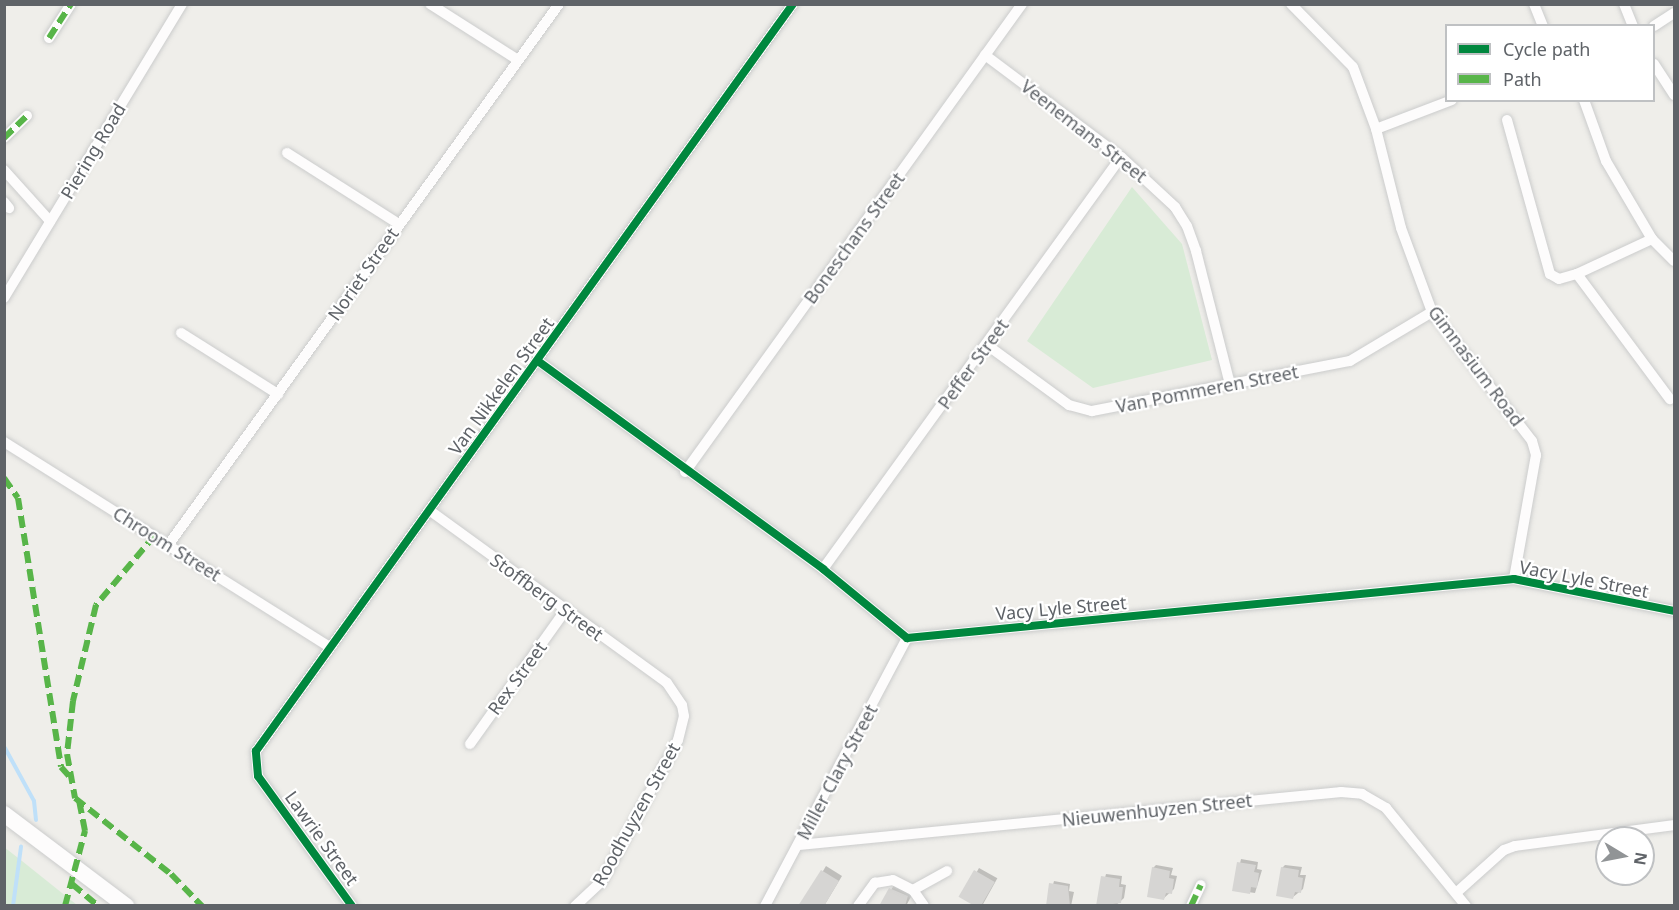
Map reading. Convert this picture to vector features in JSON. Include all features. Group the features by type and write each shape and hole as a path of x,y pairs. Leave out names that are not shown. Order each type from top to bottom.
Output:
{"main road":[{"path":"4,814 126,906"},
{"path":"4,827 113,906"}],"street":[{"path":"49,38 71,4"},
{"name":"Piering Road","path":"4,298 182,4"},
{"path":"430,4 518,60"},
{"name":"Noriet Street","path":"169,544 559,4"},
{"name":"Van Nikkelen Street","path":"267,789 255,768 256,751 793,4"},
{"name":"Boneschans Street","path":"685,472 1022,4"},
{"name":"Gimnasium Road","path":"1291,4 1353,67 1376,129 1401,228 1432,312 1535,449 1514,579"},
{"path":"1534,4 1542,24"},
{"path":"1624,4 1632,24"},
{"path":"1655,25 1674,13"},
{"name":"Veenemans Street","path":"986,55 1121,157 1175,207 1187,226 1230,384"},
{"path":"1655,66 1674,95"},
{"path":"1376,129 1447,102"},
{"path":"1585,102 1606,160 1652,240 1674,261"},
{"path":"4,138 27,116"},
{"path":"1507,120 1550,274 1559,279 1577,274 1652,240"},
{"path":"287,153 399,224"},
{"name":"Peffer Street","path":"824,570 1121,157"},
{"path":"4,170 50,221"},
{"path":"1577,274 1670,399"},
{"name":"Van Pommeren Street","path":"987,345 1069,405 1085,410 1350,361 1432,312"},
{"path":"181,333 278,394"},
{"path":"538,361 685,472 824,570 907,638"},
{"name":"Chroom Street","path":"4,442 329,647"},
{"name":"Stoffberg Street","path":"429,510 667,683"},
{"name":"Vacy Lyle Street","path":"907,638 1514,579 1674,611"},
{"name":"Rex Street","path":"470,744 565,611"},
{"name":"Miller Clary Street","path":"765,906 907,638"},
{"name":"Roodhuyzen Street","path":"575,906 602,881 678,740 684,716 676,693 667,683"},
{"name":"Lawrie Street","path":"267,789 352,906"},
{"name":"Nieuwenhuyzen Street","path":"799,845 1341,792 1362,794 1386,808 1466,906"},
{"path":"1456,893 1504,850 1515,846 1637,833 1674,825"},
{"path":"913,890 947,872"},
{"path":"858,906 869,888 882,880 893,880 913,890 924,906"},
{"path":"1191,906 1201,885"}],"green space":[{"path":"1132,187 1182,244 1212,360 1093,388 1027,341"},
{"path":"4,847 22,861 77,905 5,905"}],"building":[{"path":"1237,862 1256,865 1254,872 1259,873 1257,888 1251,887 1250,894 1232,891"},
{"path":"1152,867 1170,871 1169,878 1174,879 1172,894 1166,893 1164,900 1147,897"},
{"path":"1281,867 1299,870 1298,877 1303,878 1301,893 1295,892 1293,899 1276,896"},
{"path":"821,870 839,881 824,906 798,906"},
{"path":"974,870 995,882 981,906 974,906 958,897"},
{"path":"1101,876 1120,879 1119,887 1123,887 1121,903 1096,906"},
{"path":"1049,883 1068,886 1070,906 1046,906"},
{"path":"889,888 908,896 905,906 879,906"}],"waterway":[{"path":"5,748 34,801 36,820"},
{"path":"13,906 21,847"}],"marked path":[{"path":"49,38 71,4"},
{"path":"4,138 27,116"},
{"path":"4,478 18,498 61,767 71,778"},
{"path":"155,535 96,605 73,701 67,754 75,798 171,874 202,906"},
{"path":"65,906 85,831 79,801"},
{"path":"72,884 98,906"},
{"path":"1191,906 1201,885"}],"cycle path":[{"path":"352,906 258,776 256,751 793,4"},
{"path":"538,361 823,569 907,638 1514,579 1674,611"}]}
